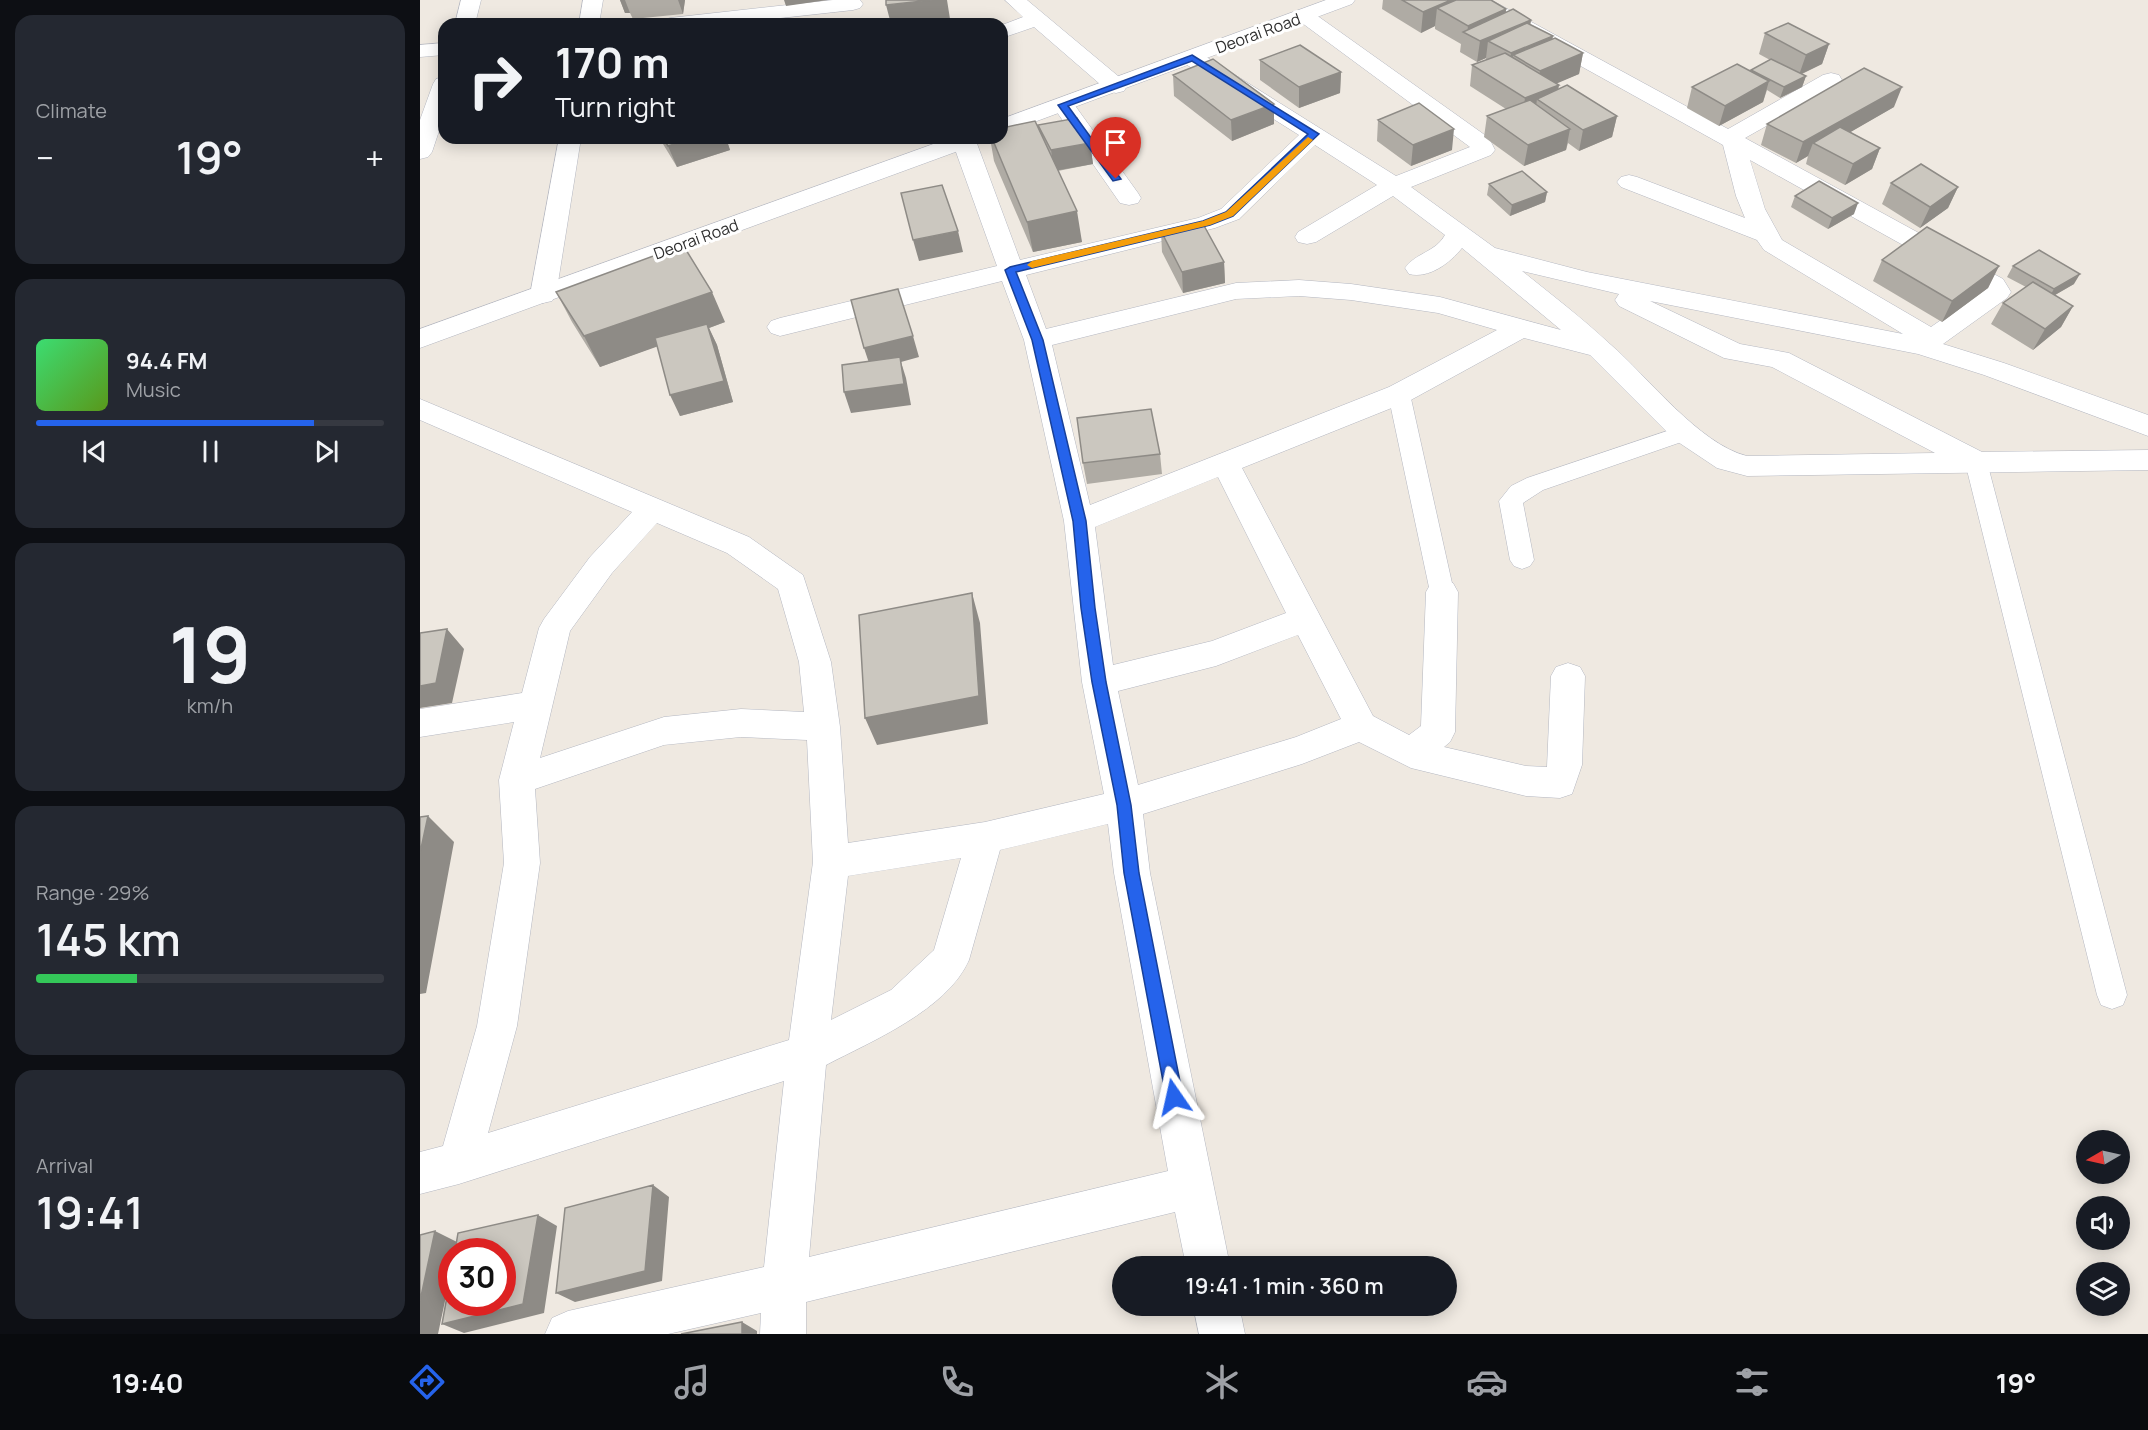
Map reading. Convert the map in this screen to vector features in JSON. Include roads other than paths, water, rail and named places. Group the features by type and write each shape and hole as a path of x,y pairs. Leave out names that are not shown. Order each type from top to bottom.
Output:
{"street":[{"path":"466,18 471,0"},
{"path":"590,18 593,0"},
{"path":"1015,0 1116,86"},
{"name":"Deorai Road","path":"1008,125 1345,0"},
{"path":"1476,0 1994,285 1998,292 1927,342 1587,280 1485,253"},
{"path":"684,18 702,10 854,9"},
{"path":"1305,16 1481,143 1483,150 1394,184 1307,237"},
{"path":"1008,30 1037,19"},
{"path":"420,51 438,50"},
{"path":"1192,57 1394,184 1485,253 1601,350 1685,433 1727,461 1747,466 2148,460"},
{"path":"1731,141 1831,80"},
{"path":"420,152 426,121 438,96"},
{"path":"1063,105 1130,198"},
{"path":"780,327 1206,223 1230,214 1314,134"},
{"path":"1731,141 1751,204 1764,234 1773,245 1789,256 1927,342 2148,426"},
{"path":"543,295 569,144"},
{"name":"Deorai Road","path":"420,339 957,144"},
{"path":"969,144 1010,270 1037,340 1080,521 1088,608 1099,682 1124,805 1132,873 1206,1256"},
{"path":"1629,182 1764,234"},
{"path":"1418,268 1442,256 1453,244 1458,233"},
{"path":"1587,280 1734,352 1779,359 1976,462"},
{"path":"1037,340 1236,291 1299,288 1351,292 1440,305 1601,350"},
{"path":"1080,521 1398,394 1521,328"},
{"path":"420,409 738,544 792,583 815,662 823,727 831,862 807,1054 784,1286 783,1334"},
{"path":"1225,463 1362,726 1411,753 1526,781 1560,783 1565,765 1568,676"},
{"path":"459,1163 497,1026 522,863 517,780 555,628 602,565 652,509"},
{"path":"1411,753 1438,732 1442,592"},
{"path":"1099,682 1216,653 1305,619"},
{"path":"420,723 535,705"},
{"path":"517,780 664,731 741,723 823,727"},
{"path":"831,862 985,838 1124,805 1198,780 1302,750 1362,726"},
{"path":"420,1173 459,1163 807,1054 904,1003 950,960 985,838"},
{"path":"568,1334 784,1286 1192,1186"},
{"path":"1218,1316 1222,1334"}],"lane":[{"path":"1398,394 1442,592"},
{"path":"1522,560 1511,501 1519,492 1535,484 1685,433"},
{"path":"1976,462 2112,995"}]}
